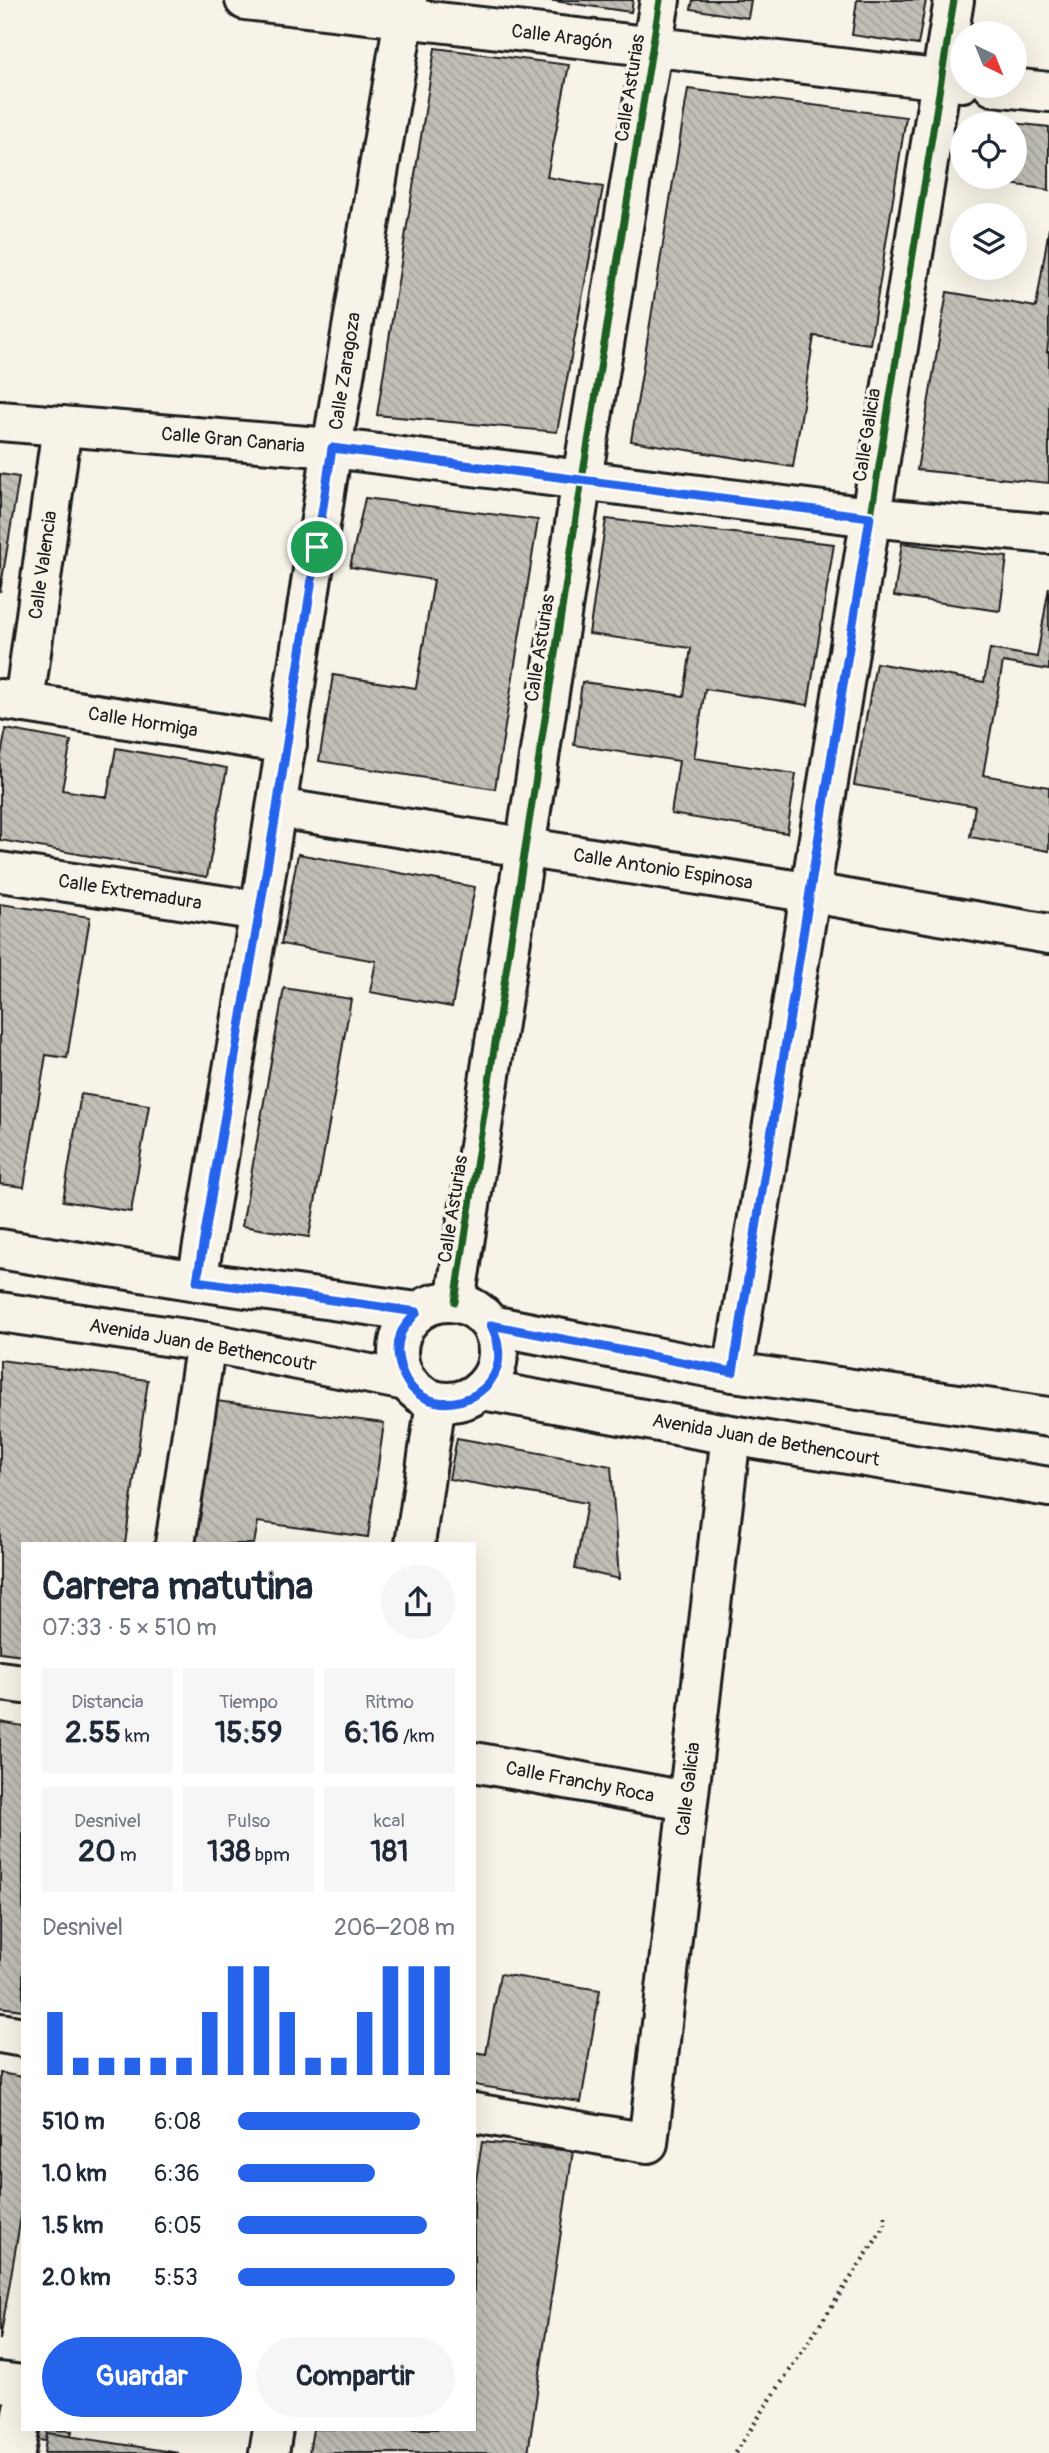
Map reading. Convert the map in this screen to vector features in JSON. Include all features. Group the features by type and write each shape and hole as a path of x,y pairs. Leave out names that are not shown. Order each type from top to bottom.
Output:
{"street":[{"name":"Calle Aragón","path":"245,0 405,9 653,47 950,81"},
{"name":"Calle Asturias","path":"455,1302 582,479 660,0"},
{"name":"Calle Galicia","path":"953,21 954,0"},
{"name":"Calle Zaragoza","path":"197,1281 277,808 332,448 405,9"},
{"path":"1027,90 1049,92"},
{"name":"Calle Galicia","path":"733,1372 870,517 950,92"},
{"name":"Calle Gran Canaria","path":"0,421 332,448 870,517 1049,534"},
{"name":"Calle Valencia","path":"12,701 62,426"},
{"name":"Calle Hormiga","path":"12,701 287,744"},
{"name":"Calle Antonio Espinosa","path":"277,808 811,893 1049,934"},
{"name":"Calle Extremadura","path":"0,872 260,911"},
{"path":"0,1249 197,1281 417,1312"},
{"path":"415,1542 421,1392 397,1357 401,1332 417,1312 435,1303 455,1302 475,1309 491,1325 499,1347 496,1371 483,1390 461,1402 421,1392"},
{"name":"Avenida Juan de Bethencoutr","path":"0,1312 206,1342 421,1392"},
{"path":"491,1325 733,1372 1049,1417"},
{"path":"175,1542 206,1342"},
{"name":"Avenida Juan de Bethencourt","path":"483,1390 731,1435 1049,1487"},
{"name":"Calle Galicia","path":"476,2113 648,2143 731,1435"},
{"path":"0,1681 21,1684"},
{"name":"Calle Franchy Roca","path":"476,1762 686,1801"},
{"path":"0,2033 21,2037"},
{"path":"0,2382 21,2385"},
{"path":"15,2453 21,2419"},
{"path":"269,2453 273,2431"}],"path":[{"path":"735,2453 884,2226 886,2212"}],"building":[{"path":"547,0 633,0 631,12"},
{"path":"693,0 751,0 748,18 691,9"},
{"path":"857,0 926,0 918,45 852,35"},
{"path":"435,48 569,65 547,177 603,187 557,432 377,415"},
{"path":"688,89 906,117 870,344 814,336 793,467 631,441"},
{"path":"1027,125 1049,127 1049,190 1027,187"},
{"path":"1049,228 1049,483 917,470 947,292 1036,307"},
{"path":"0,474 19,477 0,592"},
{"path":"365,498 538,520 495,789 319,761 333,675 416,688 434,580 350,567"},
{"path":"606,519 834,544 808,705 705,689 694,758 796,774 787,833 671,814 679,761 574,745 582,682 684,696 691,648 589,634"},
{"path":"902,543 1007,557 1000,611 894,596"},
{"path":"1049,587 1049,670 1003,662 983,775 1049,787 1049,851 970,837 975,806 854,785 876,663 984,682 990,649 1037,657"},
{"path":"6,729 71,741 62,790 107,797 116,748 227,768 207,877 0,840 0,761"},
{"path":"298,854 475,887 452,1007 370,992 376,961 281,944"},
{"path":"0,904 90,917 67,1058 46,1055 24,1187 0,1184"},
{"path":"284,988 351,999 309,1237 242,1226"},
{"path":"81,1094 149,1105 131,1212 63,1201"},
{"path":"0,1360 148,1380 125,1542 21,1542 21,1655 0,1652"},
{"path":"216,1401 384,1423 368,1537 258,1522 254,1542 196,1542"},
{"path":"457,1438 611,1466 619,1579 575,1569 587,1503 449,1479"},
{"path":"0,1722 21,1726 21,2010 0,2007"},
{"path":"500,1974 600,1990 581,2102 476,2085 476,2052 486,2054"},
{"path":"0,2073 21,2077 21,2217 0,2340"},
{"path":"482,2142 573,2151 528,2453 309,2453 313,2431 476,2431 476,2180"},
{"path":"36,2431 72,2431 69,2445 34,2439"},
{"path":"47,2433 61,2435 179,2453 44,2453"}],"cycle path":[{"path":"455,1302 582,479 660,0"},
{"path":"733,1372 954,0"}],"route":[{"path":"332,448 870,517 733,1372 491,1325 499,1347 496,1371 483,1390 461,1402 436,1402 418,1395 406,1381 397,1357 401,1332 417,1312 197,1281 260,911 317,547 332,448"}]}
